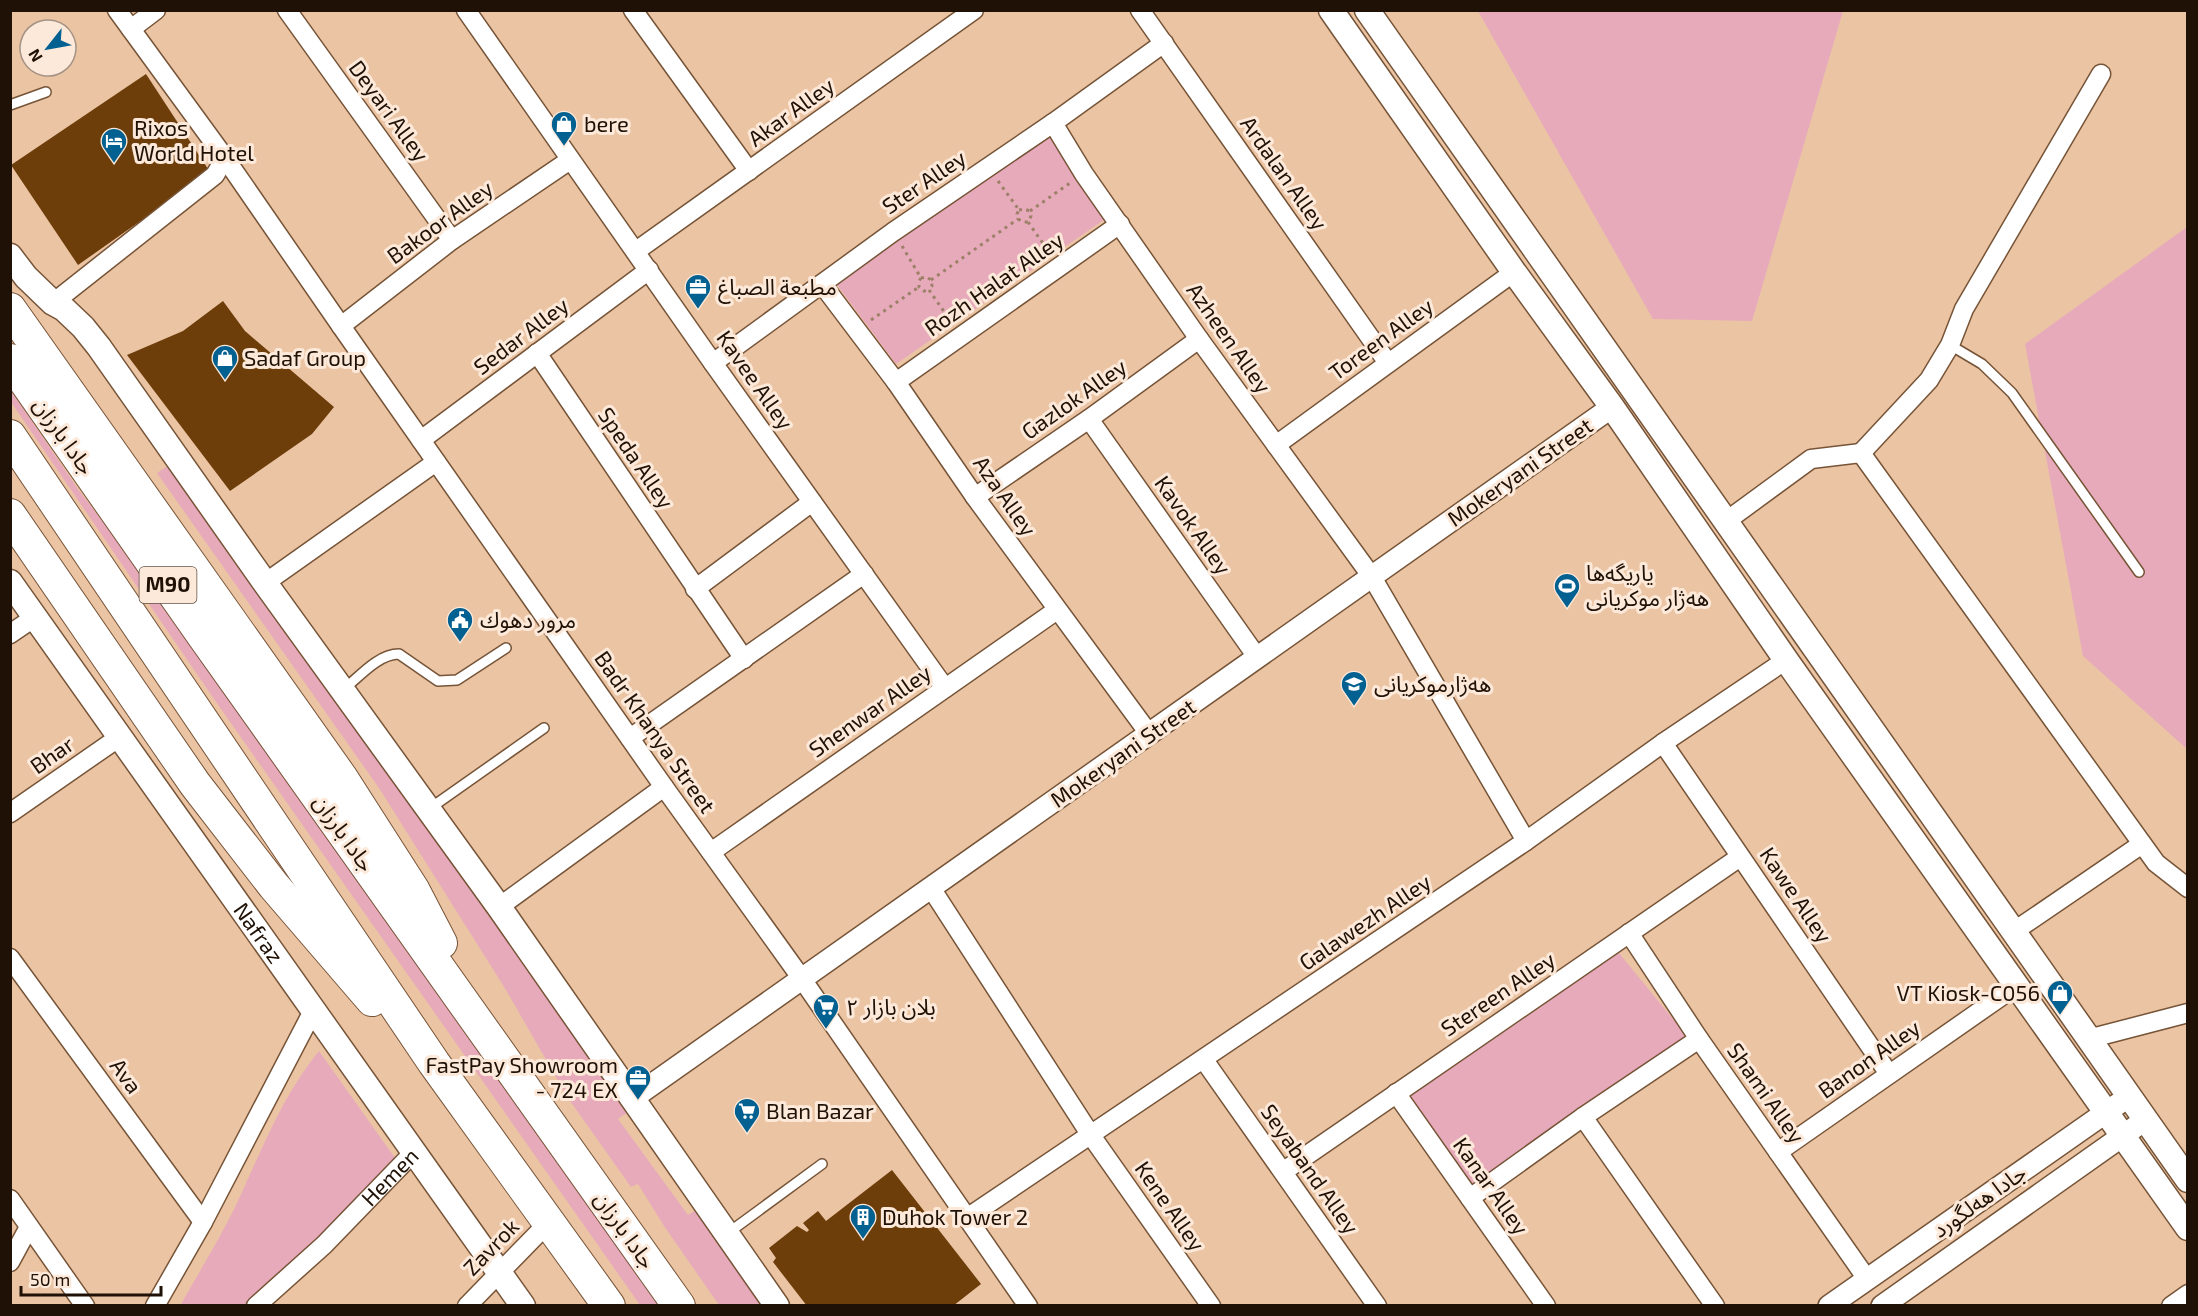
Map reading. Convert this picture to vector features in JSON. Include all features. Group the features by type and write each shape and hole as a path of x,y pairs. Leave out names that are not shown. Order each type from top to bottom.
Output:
{"highway":[{"path":"10,309 364,811 414,891 485,1033"},
{"name":"جادا بارزان","path":"10,360 679,1305"},
{"name":"جادا بارزان","path":"10,436 434,1063 609,1305"},
{"path":"10,515 195,784 274,886 352,979 434,1063"}],"main road":[{"path":"1331,10 2187,1228"},
{"path":"1367,10 2187,1180"},
{"path":"10,256 26,277 83,327 99,347 499,907 777,1305"},
{"name":"Nafraz","path":"10,582 414,1152"},
{"name":"Hemen","path":"414,1152 523,1305"}],"street":[{"name":"Badr Khanya Street","path":"117,10 225,158 340,326 802,979 1028,1305"},
{"path":"131,29 156,10"},
{"name":"Deyari Alley","path":"287,10 452,240"},
{"name":"Kavee Alley","path":"466,10 713,363 945,688"},
{"path":"633,10 749,171"},
{"name":"Ardalan Alley","path":"1140,10 1388,363"},
{"name":"Akar Alley","path":"636,251 965,13"},
{"name":"Ster Alley","path":"713,363 893,232 1053,123 1164,43"},
{"path":"1725,522 1811,459 1861,453 1929,380 1950,345 1964,309 2100,74"},
{"name":"Azheen Alley","path":"1053,123 1084,174 1199,339 1372,577 1526,841"},
{"path":"53,303 215,175 225,158"},
{"name":"Bakoor Alley","path":"340,326 452,240 570,160"},
{"name":"Rozh Halat Alley","path":"896,382 1120,224"},
{"name":"Sedar Alley","path":"421,440 649,270"},
{"name":"Toreen Alley","path":"1276,445 1514,272"},
{"name":"Aza Alley","path":"822,284 896,382 975,497 1150,735"},
{"name":"Gazlok Alley","path":"975,497 1089,419 1199,339"},
{"name":"Speda Alley","path":"537,353 744,659"},
{"name":"Mokeryani Street","path":"633,1098 1612,407"},
{"name":"Kavok Alley","path":"1089,419 1257,657"},
{"path":"1861,453 2142,844 2156,862 2187,888"},
{"path":"266,583 436,462"},
{"path":"695,589 812,502"},
{"path":"630,738 864,574"},
{"name":"Shenwar Alley","path":"711,852 1057,610"},
{"path":"10,634 35,617"},
{"name":"Galawezh Alley","path":"967,1218 1526,841 1664,742 1786,660"},
{"name":"Bhar","path":"10,813 121,736"},
{"name":"Kawe Alley","path":"1664,742 1889,1074"},
{"path":"499,907 664,787"},
{"path":"2013,932 2142,844"},
{"name":"Stereen Alley","path":"1284,1171 1740,857"},
{"name":"Kene Alley","path":"931,888 1090,1134 1211,1305"},
{"name":"Shami Alley","path":"1629,933 1699,1039 1867,1279"},
{"name":"Ava","path":"10,958 203,1222"},
{"name":"Banon Alley","path":"1778,1152 2016,986"},
{"path":"155,1305 203,1222 314,1009"},
{"path":"2088,1039 2187,1013"},
{"path":"1470,1198 1583,1116 1699,1039"},
{"name":"Seyaband Alley","path":"1204,1060 1377,1305"},
{"name":"Kanar Alley","path":"1396,1093 1546,1305"},
{"name":"جادا هەلگورد","path":"1830,1305 2128,1096"},
{"path":"1583,1116 1715,1305"},
{"name":"جادا هەلگورد","path":"1882,1305 2145,1120"},
{"name":"Hemen","path":"256,1305 324,1245 414,1152"},
{"path":"10,1199 85,1305"},
{"name":"Zavrok","path":"467,1305 549,1222"},
{"path":"10,1262 29,1227"},
{"path":"2171,1305 2187,1294"}],"lane":[{"path":"10,105 45,92"},
{"path":"1950,345 1982,364 2012,393 2139,572"},
{"path":"344,690 378,661 392,654 399,654 438,681 457,680 506,648"},
{"path":"429,809 544,728"},
{"path":"726,1234 822,1164"}],"path":[{"path":"993,174 1019,210"},
{"path":"1030,212 1084,174"},
{"path":"1019,210 1024,209 1030,212"},
{"path":"1018,219 1019,210"},
{"path":"1028,222 1030,212"},
{"path":"1018,219 1021,222 1028,222"},
{"path":"931,280 1018,219"},
{"path":"1028,222 1059,268"},
{"path":"893,232 921,278"},
{"path":"921,278 927,277 931,280"},
{"path":"919,287 918,283 921,278"},
{"path":"929,290 932,286 931,280"},
{"path":"919,287 924,291 929,290"},
{"path":"870,320 919,287"},
{"path":"929,290 961,336"}],"shaded area":[{"path":"1478,11 1843,11 1752,321 1653,319"},
{"path":"1049,131 1108,217 896,364 837,285"},
{"path":"2187,227 2187,749 2083,656 2025,344"},
{"path":"10,389 78,489 156,591 660,1305 640,1305 214,699 11,402"},
{"path":"172,463 631,1110 618,1119 688,1215 701,1207 769,1305 719,1305 638,1184 631,1187 568,1098 506,990 379,788 157,473"},
{"path":"1619,953 1690,1040 1471,1191 1405,1098"},
{"path":"319,1051 395,1158 370,1183 319,1243 249,1305 180,1306 228,1221 285,1101"}],"building":[{"path":"146,74 210,172 78,265 11,165"},
{"name":"Sadaf Group","path":"223,301 245,331 334,407 312,434 230,491 127,355 183,331"},
{"name":"Duhok Tower 2","path":"892,1170 981,1284 953,1306 807,1306 773,1262 776,1258 769,1248 797,1226 807,1232 809,1230 803,1223 818,1211 826,1221"}],"place":[{"name":"bere","path":"564,147"},
{"name":"Rixos World Hotel","path":"114,164"},
{"name":"مطبعة الصباغ","path":"698,310"},
{"name":"Sadaf Group","path":"225,381"},
{"name":"یاریگەها هەژار موکریانی","path":"1567,609"},
{"name":"مرور دهوك","path":"460,643"},
{"name":"ھەژارموکریانی","path":"1354,707"},
{"name":"VT Kiosk-C056","path":"2060,1016"},
{"name":"بلان بازار ٢","path":"826,1030"},
{"name":"FastPay Showroom - 724 EX","path":"638,1101"},
{"name":"Blan Bazar","path":"747,1134"},
{"name":"Duhok Tower 2","path":"863,1240"}]}
